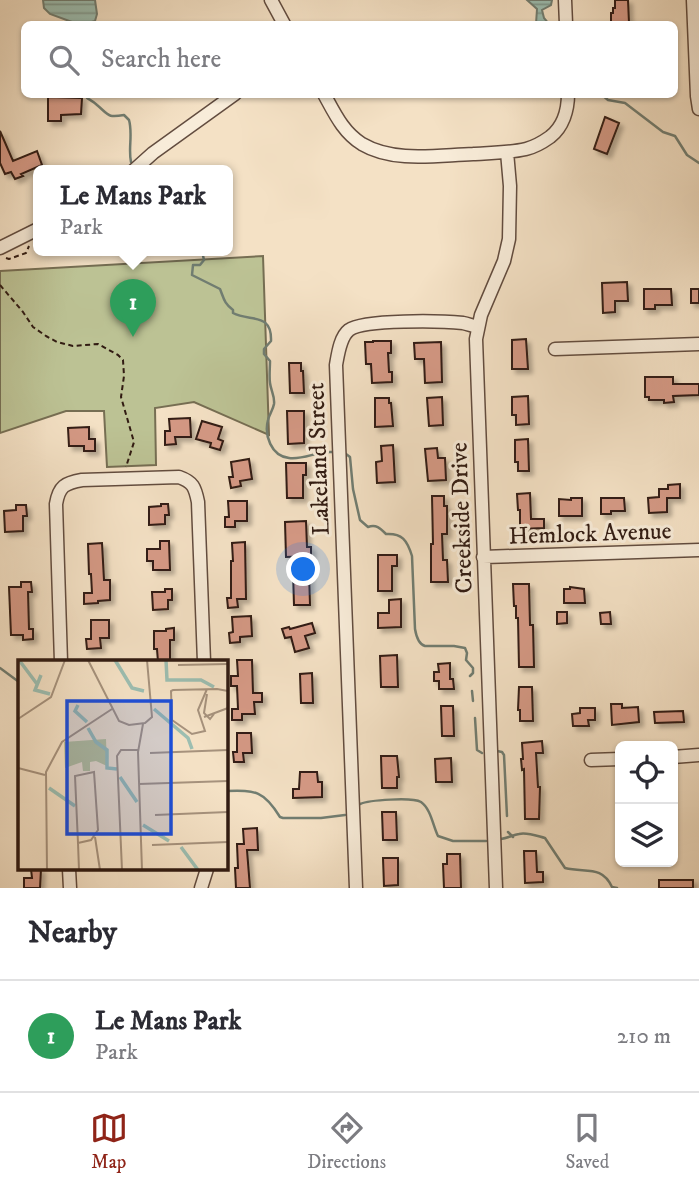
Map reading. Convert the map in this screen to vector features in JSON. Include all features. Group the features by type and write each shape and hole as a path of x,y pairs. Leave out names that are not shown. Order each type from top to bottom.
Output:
{"street":[{"path":"271,0 282,21"},
{"path":"565,0 566,21"},
{"path":"693,0 699,108"},
{"path":"140,165 229,98"},
{"path":"326,98 346,133 365,146 384,153 418,156 507,152 532,147 557,131 568,107 568,98"},
{"name":"Creekside Drive","path":"496,888 476,339 481,315 504,261 509,239 510,186 507,152"},
{"path":"0,248 33,232"},
{"name":"Lakeland Street","path":"356,888 336,365 339,349 349,330 366,324 465,323 478,327"},
{"path":"555,349 699,344"},
{"path":"61,660 56,504 58,493 71,482 82,480 179,477 188,480 197,497 204,660"},
{"name":"Hemlock Avenue","path":"483,557 699,550"},
{"path":"678,757 699,755"},
{"path":"591,760 615,759"},
{"path":"69,870 70,888"},
{"path":"201,888 208,870"}],"path":[{"path":"0,285 33,327 46,336 73,346 98,344 123,360 121,397 134,442 124,478"}],"green space":[{"path":"263,256 269,435 194,402 155,408 156,465 107,467 104,411 66,411 0,433 0,271"}],"shaded area":[{"path":"43,0 95,0 97,14 95,21 69,21 50,14 44,8"},
{"path":"527,0 552,0 551,5 542,10 546,21 536,21 537,9"}],"building":[{"path":"615,0 628,0 629,21 611,21 611,13 615,8"},
{"path":"48,98 82,98 81,114 61,115 61,121 48,121"},
{"path":"605,117 619,123 607,154 594,149"},
{"path":"0,131 13,161 37,151 42,165 33,165 33,169 15,179 11,172 5,174 0,163"},
{"path":"627,282 628,301 615,301 615,312 603,313 602,283"},
{"path":"644,289 671,289 672,305 655,305 655,309 644,309"},
{"path":"691,289 699,289 699,303 691,303"},
{"path":"526,339 528,369 512,369 512,340"},
{"path":"391,341 391,353 388,353 392,382 372,383 371,364 366,364 365,342"},
{"path":"441,342 442,382 425,383 424,359 415,359 414,343"},
{"path":"289,363 301,363 304,393 290,393"},
{"path":"645,377 673,377 673,384 699,384 699,395 673,396 674,402 664,403 664,400 649,400 649,397 645,397"},
{"path":"528,396 529,424 516,425 516,415 512,415 512,397"},
{"path":"442,397 443,425 429,426 427,398"},
{"path":"375,398 389,398 393,426 375,427"},
{"path":"287,411 304,411 304,443 288,444"},
{"path":"190,418 191,437 175,437 176,444 165,445 165,431 170,431 169,419"},
{"path":"202,421 222,427 218,439 223,441 220,450 210,447 211,443 196,439"},
{"path":"89,427 89,439 95,439 95,451 84,451 84,446 69,446 68,428"},
{"path":"528,439 529,471 518,471 518,462 515,462 515,440"},
{"path":"393,445 395,482 377,483 376,462 382,461 381,446"},
{"path":"437,448 438,458 445,458 446,480 428,481 425,449"},
{"path":"249,459 252,479 240,481 241,486 231,488 231,462"},
{"path":"286,463 306,463 303,498 287,498"},
{"path":"680,484 680,498 667,498 667,512 649,513 648,498 659,497 659,489 668,489 668,485"},
{"path":"530,493 531,519 544,519 544,528 520,529 517,494"},
{"path":"432,496 444,496 444,506 447,506 447,534 442,534 443,560 447,560 448,582 431,582"},
{"path":"582,498 582,516 559,516 559,499"},
{"path":"601,498 624,498 625,511 601,514"},
{"path":"228,501 247,501 247,521 235,521 235,527 225,527 225,517 229,517"},
{"path":"168,504 169,515 165,515 165,524 149,525 149,507"},
{"path":"16,505 26,505 27,516 23,516 23,531 5,532 4,511 16,510"},
{"path":"306,521 307,547 311,547 311,556 286,557 285,522"},
{"path":"160,541 169,541 170,570 153,570 153,561 147,561 147,549 160,549"},
{"path":"245,542 246,599 237,599 238,607 228,608 227,598 231,598 232,543"},
{"path":"102,543 104,580 110,580 110,600 84,604 84,593 92,593 88,544"},
{"path":"378,555 397,555 397,566 392,566 392,591 378,591"},
{"path":"293,572 309,572 310,605 294,605"},
{"path":"21,582 31,582 32,592 28,592 29,629 33,629 33,639 23,640 23,635 11,635 9,587 21,587"},
{"path":"513,584 529,584 534,667 519,667 518,618 514,606"},
{"path":"165,589 172,589 172,600 168,600 168,609 153,610 152,592 165,592"},
{"path":"564,589 584,589 585,603 564,603"},
{"path":"401,599 401,627 378,628 378,613 389,613 389,600"},
{"path":"557,612 567,612 567,623 557,624"},
{"path":"610,612 611,624 601,624 600,613"},
{"path":"251,616 252,636 240,637 240,642 230,643 229,633 233,632 232,617"},
{"path":"91,620 109,620 109,638 100,638 101,648 87,649 86,639 91,639"},
{"path":"312,623 315,633 305,636 309,648 295,652 291,637 285,638 282,629"},
{"path":"174,628 174,640 170,640 170,660 158,660 157,649 154,649 154,631"},
{"path":"397,655 398,687 381,687 380,656"},
{"path":"237,660 252,660 253,693 262,693 262,702 254,702 255,714 242,714 242,720 232,720 232,709 238,709 237,686 231,686 231,676 238,676"},
{"path":"450,663 450,679 453,679 454,689 439,689 439,681 434,681 434,672 439,672 438,664"},
{"path":"312,673 313,703 301,703 300,674"},
{"path":"519,687 532,687 533,721 520,721"},
{"path":"611,704 622,704 622,708 638,707 639,722 612,725"},
{"path":"441,706 453,706 454,736 442,736"},
{"path":"580,708 595,708 595,720 588,720 589,726 573,726 572,714 580,713"},
{"path":"683,711 684,722 655,723 654,712"},
{"path":"237,733 251,733 252,753 243,753 244,762 234,762"},
{"path":"542,741 543,753 536,753 540,787 539,819 525,819 522,743"},
{"path":"381,756 397,756 397,788 382,788"},
{"path":"451,758 452,782 436,782 435,759"},
{"path":"300,772 317,772 318,782 322,782 322,797 293,798 293,789 299,789"},
{"path":"382,812 396,812 397,840 383,840"},
{"path":"257,828 258,850 247,850 250,888 236,888 237,844 244,844 243,829"},
{"path":"524,851 536,851 537,872 543,872 543,882 525,883"},
{"path":"447,854 460,854 461,888 444,888 443,864 447,864"},
{"path":"383,858 398,858 398,885 384,886"},
{"path":"31,870 41,870 40,888 24,888 24,878 32,878"},
{"path":"659,880 693,880 693,888 659,888"}],"waterway":[{"path":"87,98 109,115 124,115 129,120 131,162"},
{"path":"606,98 625,103 663,132 675,136 687,155 699,163"},
{"path":"203,256 204,260 200,265 193,265 192,275 220,289 233,313 259,320 268,326 271,341 264,349 264,354 270,361 274,398 267,426 273,449 289,458 332,452"},
{"path":"346,454 350,457 360,520 368,527 376,526 386,534 400,536 410,550 415,629 419,641 425,646 465,648 466,660 473,668 470,676"},
{"path":"0,668 18,681"},
{"path":"472,691 473,701"},
{"path":"475,718 477,750 482,753"},
{"path":"497,751 504,755 507,816"},
{"path":"228,791 258,794 283,818 345,815"},
{"path":"360,804 372,801 416,800 427,809 438,836 453,841 486,841"},
{"path":"508,832 513,837"},
{"path":"501,839 522,834 545,838 565,868 593,871 603,875 612,887 617,888"}],"place":[{"name":"Le Mans Park","path":"133,337"}]}
